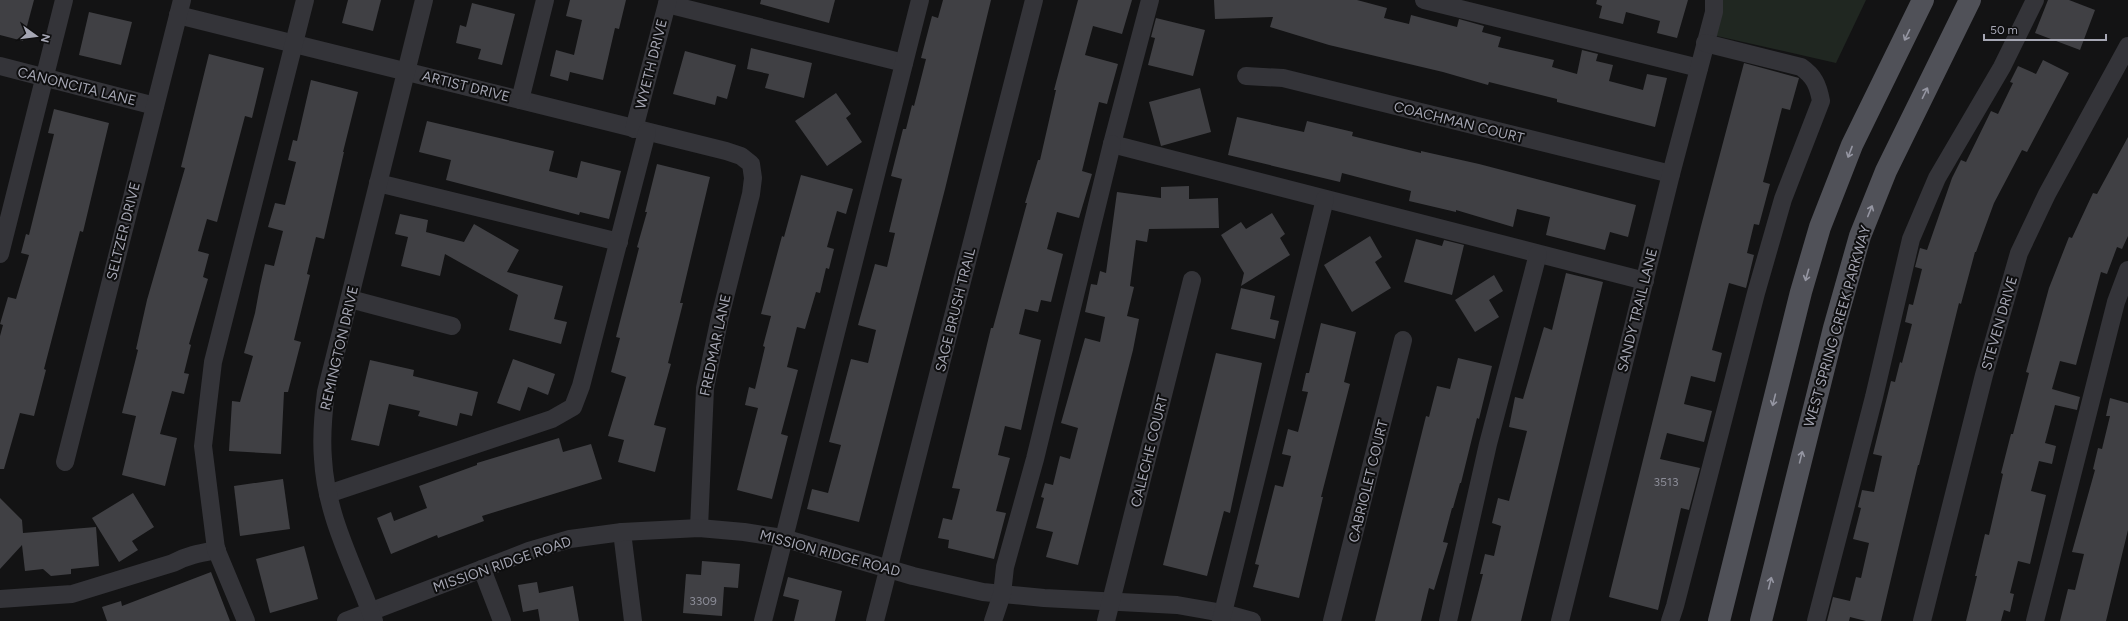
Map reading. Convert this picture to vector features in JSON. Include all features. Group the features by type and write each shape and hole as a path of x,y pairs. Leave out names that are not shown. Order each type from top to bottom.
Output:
{"main road":[{"path":"1719,621 1801,292 1820,227 1852,146 1923,0"},
{"name":"WEST SPRING CREEK PARKWAY","path":"1761,621 1834,328 1860,236 1886,171 1970,0"}],"street":[{"path":"0,254 64,0"},
{"path":"246,621 217,550 203,446 213,362 305,0"},
{"name":"REMINGTON DRIVE","path":"373,616 339,534 328,494 323,460 322,429 326,392 424,0"},
{"path":"520,100 545,0"},
{"path":"763,621 920,0"},
{"name":"SAGE BRUSH TRAIL","path":"876,621 1034,0"},
{"path":"993,621 1002,594 1005,567 1035,459 1112,144 1150,0"},
{"path":"1424,0 1699,68"},
{"name":"SANDY TRAIL LANE","path":"1564,620 1671,174 1714,12 1714,0"},
{"path":"1816,621 1872,405 1911,239 1937,178 2002,67 2035,0"},
{"path":"667,2 904,63"},
{"name":"WYETH DRIVE","path":"328,494 552,419 573,407 581,386 619,242 667,2"},
{"name":"ARTIST DRIVE","path":"180,8 294,44 741,156 751,164"},
{"name":"SELTZER DRIVE","path":"65,462 180,8"},
{"path":"1670,621 1676,606 1760,279 1783,199 1821,101 1815,80 1811,74 1801,67 1706,43"},
{"name":"STEVEN DRIVE","path":"1922,621 1986,368 2019,254 2046,194 2127,52"},
{"name":"CANONCITA LANE","path":"0,66 155,106"},
{"name":"COACHMAN COURT","path":"1246,76 1283,78 1671,174"},
{"path":"1112,144 1645,281"},
{"name":"FREDMAR LANE","path":"699,528 705,388 718,324 751,194 753,178 751,164"},
{"path":"378,183 619,242"},
{"path":"1222,617 1326,199"},
{"path":"1448,621 1488,444 1538,254"},
{"path":"2035,621 2116,302 2128,270"},
{"name":"CALECHE COURT","path":"1106,621 1192,280"},
{"path":"350,299 452,326"},
{"name":"CABRIOLET COURT","path":"1332,621 1403,340"},
{"name":"MISSION RIDGE ROAD","path":"346,621 373,616 482,569 529,551 570,539 622,532 699,528 744,532 783,538 960,587 1002,594 1177,605 1222,617 1252,621"},
{"path":"622,532 633,621"},
{"path":"0,599 72,594 173,563 184,557 217,550"},
{"path":"482,569 502,621"}],"shaded area":[{"path":"1714,0 1866,0 1836,63 1708,34"}],"building":[{"path":"0,0 34,0 23,41 0,35"},
{"path":"348,0 381,0 373,31 342,23"},
{"path":"570,0 626,0 619,29 615,28 603,80 570,72 568,81 550,76 556,50 574,55 582,20 566,16"},
{"path":"761,0 835,0 829,23 760,4"},
{"path":"943,0 991,0 945,189 859,522 807,509 812,489 828,493 841,445 829,442 851,359 868,363 876,330 858,325 875,264 887,267 895,233 889,232 902,179 891,176 903,129 906,129 912,105 914,106 926,59 921,58 932,16 938,18"},
{"path":"1078,0 1132,0 1122,34 1093,26 1085,55 1118,64 1107,104 1099,102 1082,171 1092,174 1079,218 1057,212 1047,249 1063,254 1051,302 1041,300 1038,312 1025,309 1019,334 1041,340 1021,430 1005,426 998,455 1010,458 996,511 1006,513 994,559 948,548 949,540 938,538 943,518 952,520 960,489 952,488 991,328 993,328 1027,203 1025,203 1038,160 1040,160 1056,90 1054,90"},
{"path":"1214,0 1357,0 1387,8 1384,18 1409,24 1411,15 1457,27 1459,19 1484,26 1482,32 1501,37 1498,47 1554,60 1552,67 1577,74 1582,50 1598,54 1596,61 1613,65 1609,81 1643,90 1647,74 1667,78 1655,127 1557,102 1557,99 1489,82 1488,85 1443,72 1329,45 1270,27 1273,17 1215,19"},
{"path":"1597,0 1688,0 1677,38 1657,33 1660,21 1626,12 1623,24 1599,18 1602,6 1596,4"},
{"path":"2048,0 2069,0 2095,10 2080,50 2035,33"},
{"path":"472,3 515,14 502,65 478,59 481,49 456,43 460,25 466,27"},
{"path":"89,12 132,22 121,65 79,55"},
{"path":"1156,18 1205,30 1193,76 1148,65 1155,38 1151,37"},
{"path":"751,48 812,63 804,98 765,88 769,74 747,69"},
{"path":"685,51 736,65 727,99 717,96 715,105 673,94"},
{"path":"209,54 264,68 252,118 245,116 217,222 207,219 198,251 209,254 203,277 208,279 189,344 191,345 184,373 189,374 184,394 172,391 160,434 177,438 165,486 122,475 136,416 122,413 138,350 136,349 147,300 185,168 181,167"},
{"path":"2043,60 2069,73 2027,152 2022,150 1994,203 1975,252 1961,304 1959,303 1918,465 1881,621 1866,621 1850,617 1849,621 1827,621 1833,597 1850,601 1856,577 1861,578 1869,543 1853,539 1861,508 1858,507 1862,490 1874,492 1882,456 1873,454 1891,381 1895,382 1900,362 1902,363 1912,324 1905,322 1909,304 1913,305 1922,269 1915,267 1920,248 1927,250 1952,178 1961,160 1966,162 1991,111 1998,114 2013,83 2010,82 2018,66 2036,74"},
{"path":"1744,63 1799,78 1790,110 1782,108 1763,182 1770,184 1759,225 1754,224 1747,253 1754,255 1746,288 1729,283 1712,350 1722,353 1715,382 1691,376 1684,404 1712,411 1704,442 1667,433 1660,459 1700,468 1689,510 1681,508 1658,610 1609,597 1701,226"},
{"path":"311,80 358,92 324,239 316,237 307,274 310,275 294,340 301,342 288,392 284,392 281,454 229,451 232,401 240,402 253,356 244,353 255,313 265,264 274,266 283,231 268,227 275,203 285,205 296,162 288,160 293,140 297,141"},
{"path":"1200,88 1211,132 1161,146 1149,102"},
{"path":"836,93 851,114 846,118 862,142 827,166 795,121"},
{"path":"54,109 109,123 83,232 80,231 44,369 46,370 34,416 20,413 4,469 0,469 0,336 3,325 0,324 8,297 16,299 29,255 21,253 26,234 29,235 54,134 48,133"},
{"path":"1237,117 1304,132 1307,121 1353,132 1352,136 1421,153 1421,151 1479,164 1636,205 1628,237 1610,232 1605,250 1546,235 1550,217 1517,209 1513,227 1456,210 1456,212 1409,201 1411,191 1342,173 1340,182 1228,155"},
{"path":"427,121 554,151 549,171 577,178 581,161 621,171 609,219 580,212 579,215 446,180 451,160 419,152"},
{"path":"2128,137 2128,236 2122,249 2117,247 2107,274 2101,272 2076,365 2060,361 2052,389 2080,397 2077,410 2055,405 2045,443 2056,446 2052,464 2039,461 2031,491 2046,495 2030,564 2018,561 2010,593 2014,594 2010,612 2004,610 2001,621 1966,621 1985,534 1989,535 2003,474 2001,473 2029,373 2026,372 2049,288 2069,237 2072,238 2093,193 2097,194"},
{"path":"657,164 710,177 680,303 683,303 668,363 671,364 654,425 666,428 655,472 618,462 624,440 608,436 626,377 611,372 620,338 616,337 639,248 637,247 647,212 645,212"},
{"path":"801,175 853,189 846,214 837,211 827,247 834,249 829,269 826,268 820,293 816,292 805,329 797,327 787,367 798,370 781,434 788,436 772,499 737,490 758,408 745,405 749,387 755,389 765,347 763,346 771,316 761,314 782,236 784,237"},
{"path":"1189,186 1189,199 1218,198 1219,228 1149,229 1147,242 1136,240 1130,286 1134,287 1127,316 1139,319 1133,350 1078,565 1046,557 1053,532 1036,528 1044,498 1041,497 1045,483 1053,485 1060,456 1070,459 1078,428 1061,423 1085,338 1100,342 1105,317 1085,312 1091,284 1097,285 1100,271 1106,273 1117,192 1161,198 1161,187"},
{"path":"1272,213 1285,234 1280,238 1290,255 1241,286 1244,273 1221,235 1241,222 1246,229"},
{"path":"400,214 428,220 426,232 464,242 474,224 519,250 507,272 563,286 554,319 567,322 561,344 509,330 518,295 445,254 440,276 401,266 408,237 395,234"},
{"path":"1370,236 1382,257 1375,262 1391,288 1352,312 1324,265"},
{"path":"1416,239 1442,246 1444,240 1464,245 1452,295 1404,282"},
{"path":"1566,273 1603,282 1521,621 1471,621 1483,574 1480,574 1485,554 1494,556 1501,526 1492,523 1498,498 1509,501 1527,431 1509,427 1515,397 1523,399 1544,327 1552,330"},
{"path":"1494,275 1503,291 1489,300 1499,317 1475,332 1455,300"},
{"path":"1241,288 1275,296 1270,319 1279,321 1275,339 1231,329"},
{"path":"1321,323 1356,332 1344,382 1350,384 1321,497 1323,497 1299,598 1253,587 1259,565 1255,564 1275,485 1283,487 1291,456 1282,454 1288,429 1298,432 1308,392 1302,391 1306,373 1309,373"},
{"path":"1216,353 1262,363 1230,513 1224,511 1207,576 1163,565"},
{"path":"1458,358 1492,366 1479,419 1477,418 1461,483 1452,508 1443,542 1448,543 1434,590 1429,588 1421,621 1375,621 1426,416 1429,417 1437,386 1450,389"},
{"path":"513,359 555,374 548,395 528,387 520,411 497,403"},
{"path":"370,360 414,370 413,376 478,392 472,416 460,413 457,426 418,416 420,411 389,404 379,446 351,440"},
{"path":"2110,398 2128,403 2128,530 2106,621 2060,621 2068,589 2075,590 2084,554 2072,552 2095,470 2093,469 2098,448 2102,449 2110,416 2106,416"},
{"path":"559,438 563,452 591,444 602,479 482,516 484,521 438,538 437,535 391,554 377,518 391,512 394,521 427,508 419,486 477,465 477,463"},
{"path":"283,479 290,529 240,536 234,486"},
{"path":"133,493 154,527 132,541 138,550 119,562 92,518"},
{"path":"0,498 22,520 23,533 96,527 99,566 71,569 71,574 51,576 43,569 25,571 22,545 0,569"},
{"path":"304,546 318,599 270,613 256,559"},
{"path":"702,561 740,564 738,588 724,587 722,616 683,613 686,574 701,575"},
{"path":"211,572 230,621 107,621 102,607 121,601 122,606"},
{"path":"788,577 842,591 835,621 794,621 799,600 783,596"},
{"path":"537,582 539,593 573,586 579,621 540,621 538,609 523,612 518,585"}]}
